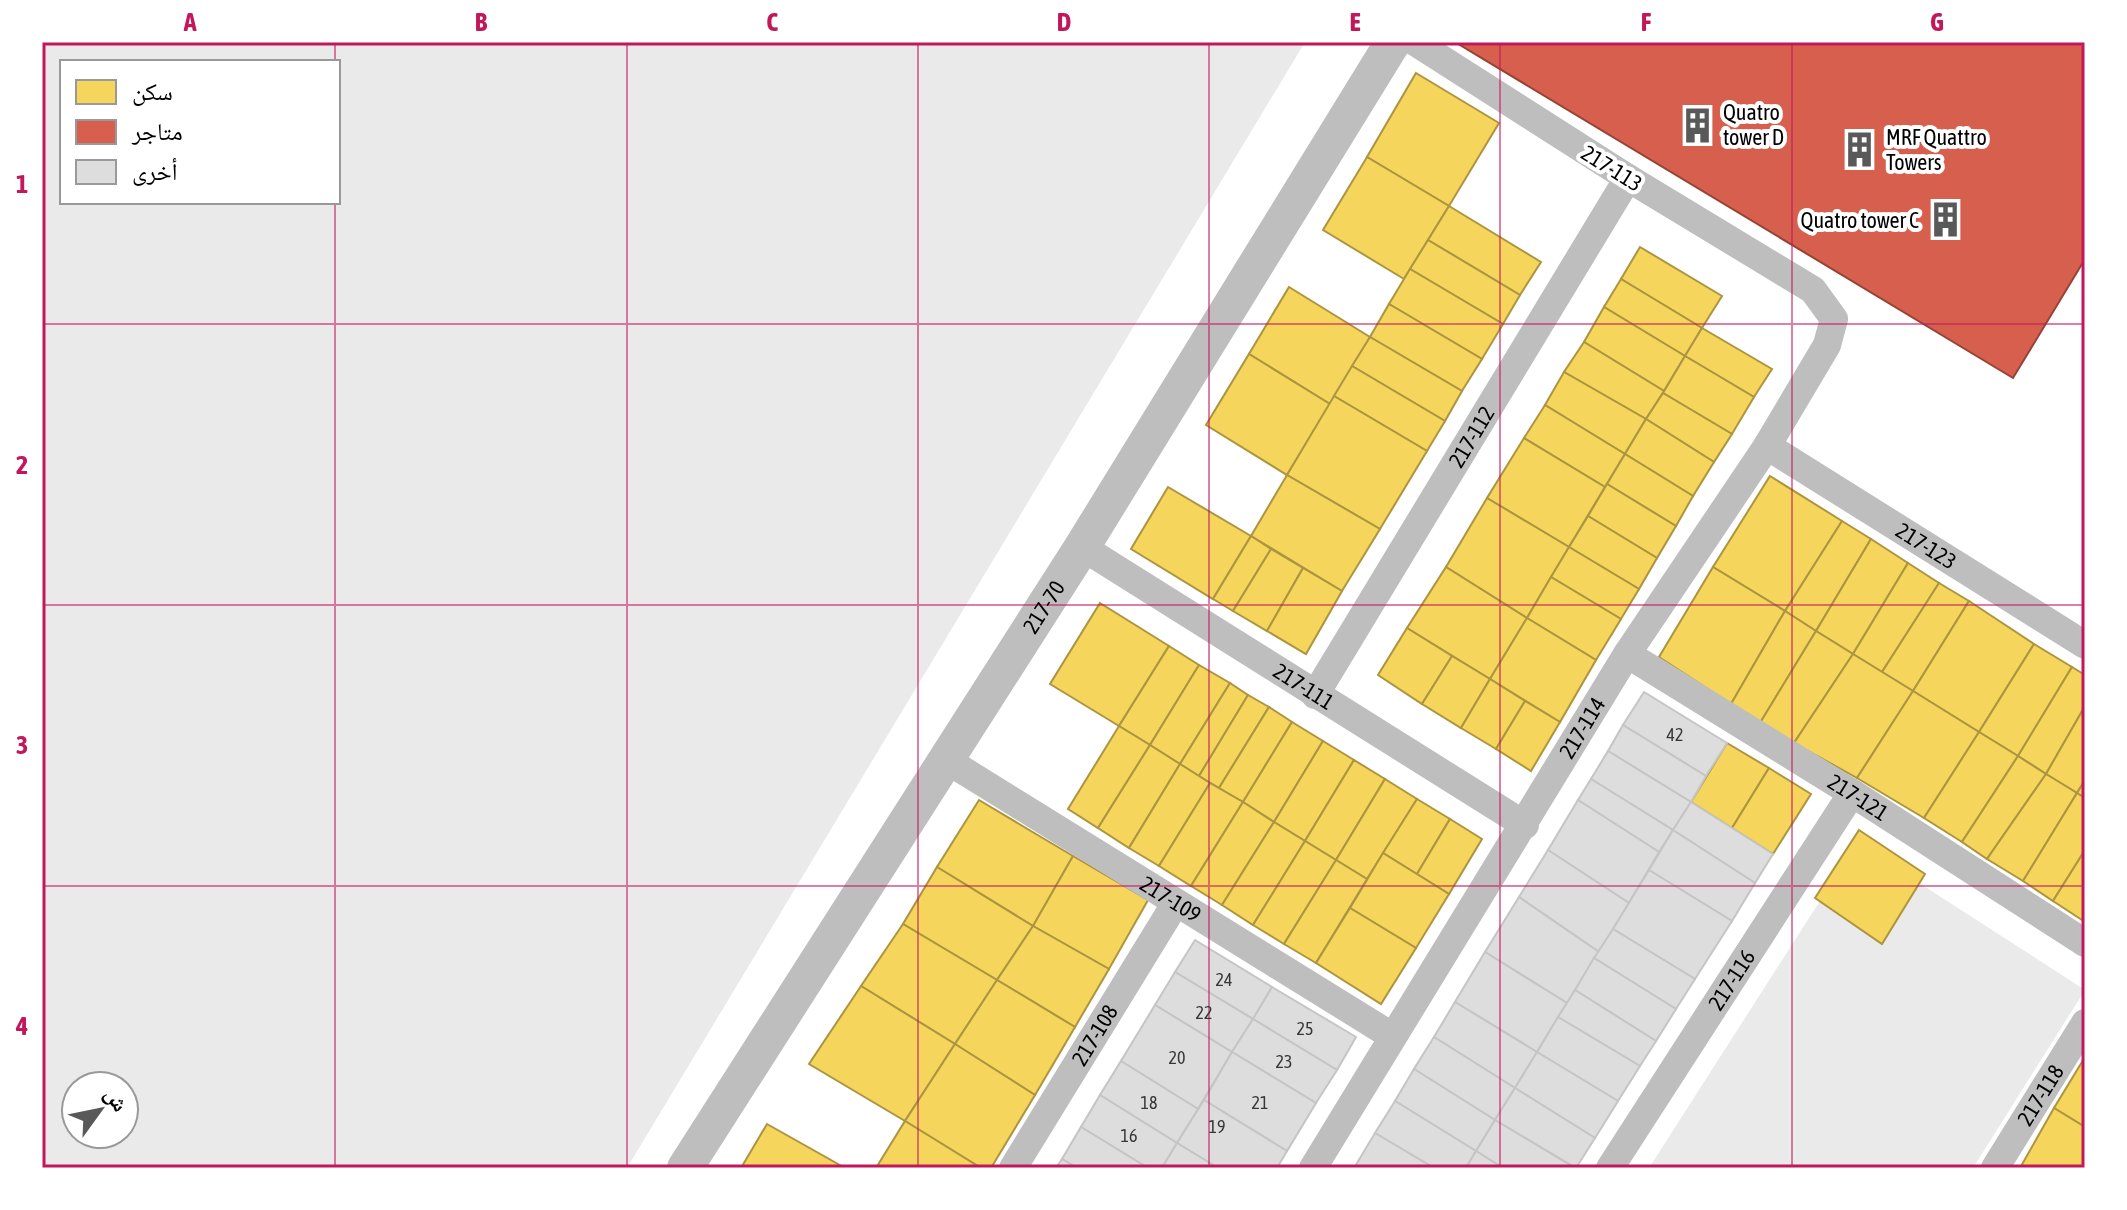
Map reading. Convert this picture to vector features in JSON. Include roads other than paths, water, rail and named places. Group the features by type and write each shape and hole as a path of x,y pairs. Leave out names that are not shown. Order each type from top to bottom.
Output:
{"street":[{"name":"217-70","path":"685,1168 948,761 1393,42"},
{"name":"217-113","path":"1415,42 1628,178 1813,290"},
{"name":"217-112","path":"1315,695 1628,178"},
{"name":"217-114","path":"1313,1168 1627,654 1767,446 1827,345 1834,319 1813,290"},
{"name":"217-123","path":"1767,446 2085,645"},
{"name":"217-111","path":"1082,547 1525,825"},
{"name":"217-121","path":"1627,654 1852,793 2085,943"},
{"name":"217-109","path":"948,761 1392,1036"},
{"name":"217-116","path":"1610,1168 1852,793"},
{"name":"217-108","path":"1013,1168 1175,904"},
{"name":"217-118","path":"1995,1168 2085,1023"}],"place":[{"name":"Quatro tower D","path":"1697,125"},
{"name":"MRF Quattro Towers","path":"1860,150"},
{"name":"Quatro tower C","path":"1945,220"}]}
